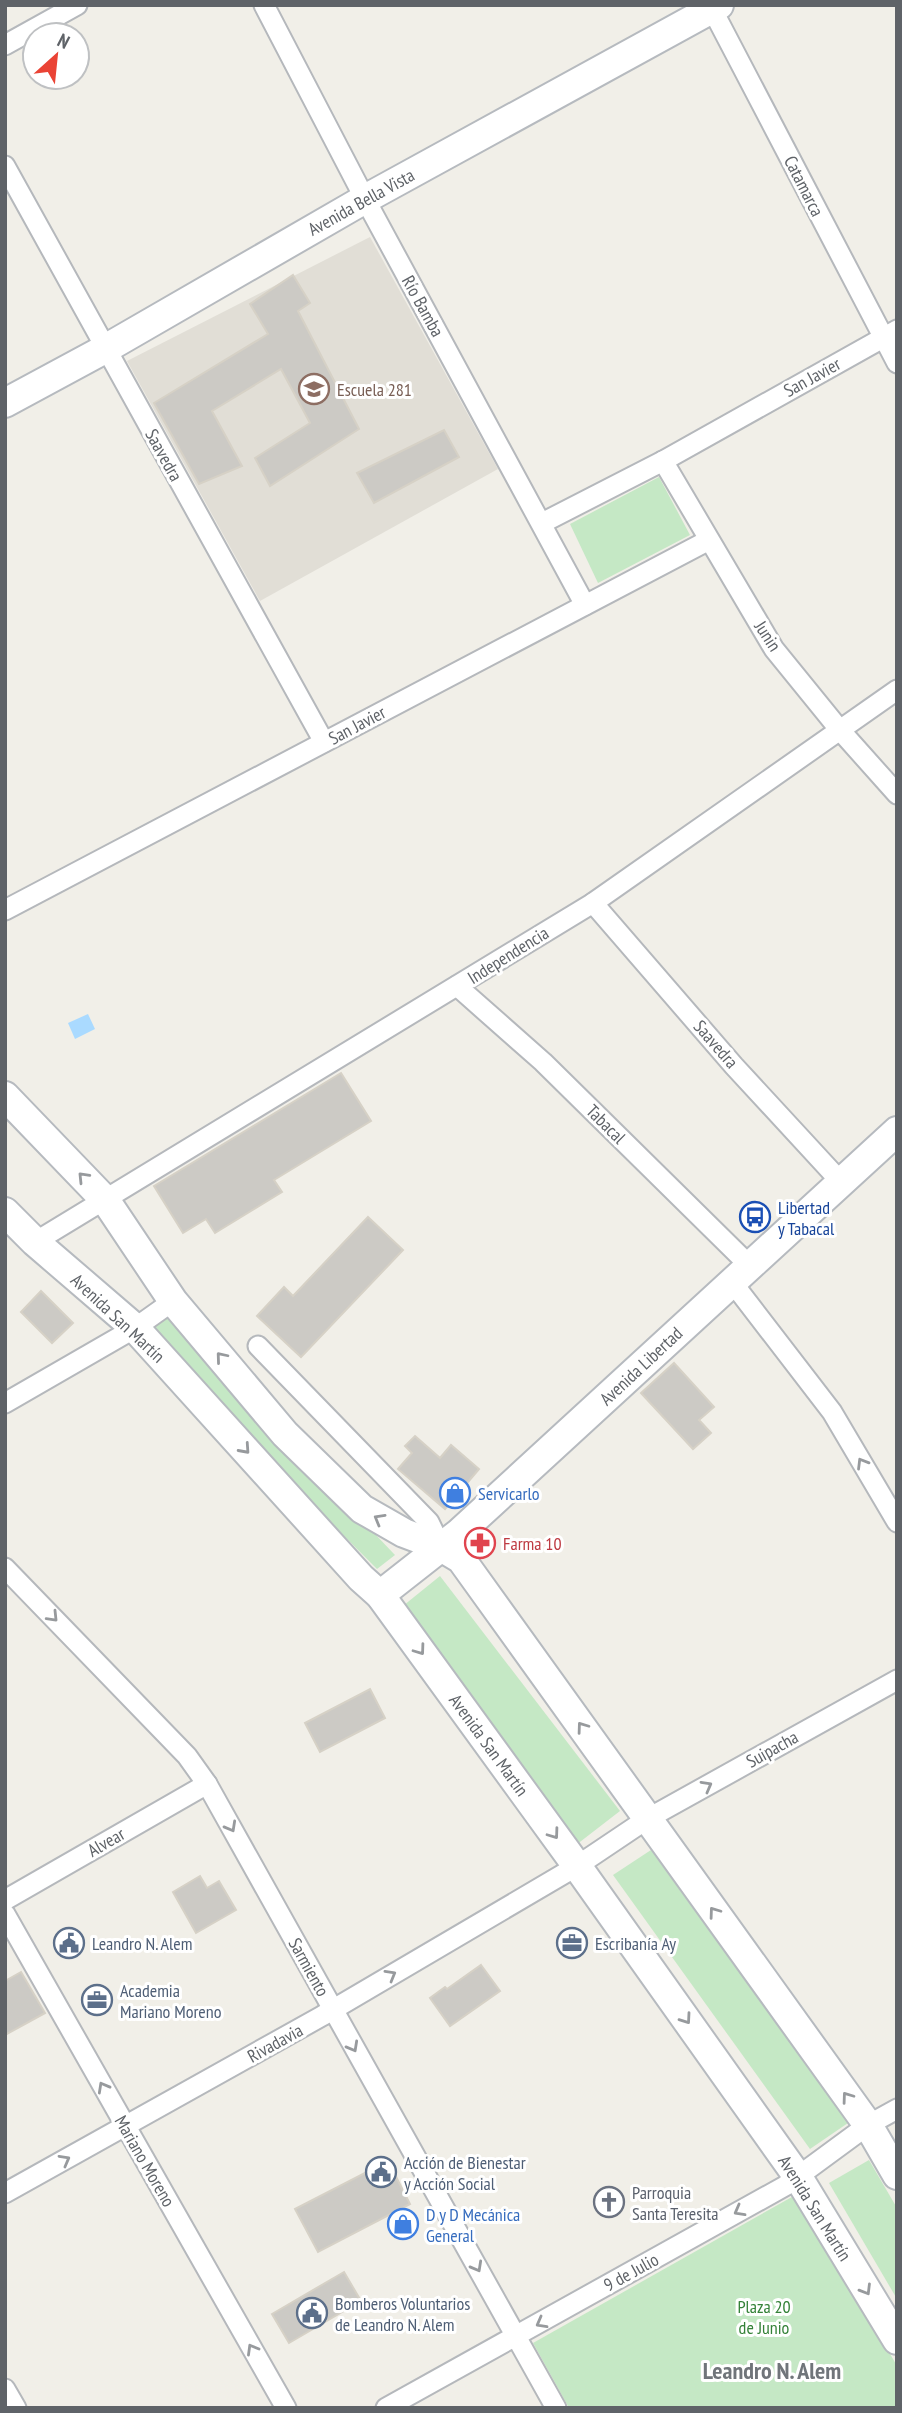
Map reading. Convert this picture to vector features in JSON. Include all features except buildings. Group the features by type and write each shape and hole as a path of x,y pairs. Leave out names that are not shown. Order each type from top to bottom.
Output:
{"main road":[{"name":"Avenida Bella Vista","path":"5,403 105,349 365,199 715,7"},
{"path":"5,1096 106,1201 173,1301 285,1434 362,1509 404,1533 441,1547 461,1559 868,2125 897,2175"},
{"name":"Avenida Libertad","path":"380,1595 459,1533 897,1131"},
{"name":"Avenida San Martín","path":"5,1212 35,1242 135,1328 361,1578 380,1595 797,2176 897,2340"}],"street":[{"path":"5,45 77,5"},
{"name":"Río Bamba","path":"264,5 365,199 585,605"},
{"name":"Catamarca","path":"715,7 890,334 897,363"},
{"name":"Saavedra","path":"5,166 324,742"},
{"name":"San Javier","path":"542,523 663,461 890,334"},
{"name":"Junin","path":"663,461 774,649 839,729 897,794"},
{"name":"San Javier","path":"5,910 709,540"},
{"name":"Independencia","path":"35,1242 593,903 897,690"},
{"name":"Saavedra","path":"593,903 734,1066 841,1182"},
{"name":"Tabacal","path":"457,986 544,1062 741,1274"},
{"path":"741,1274 832,1412 897,1522"},
{"path":"5,1403 135,1328 173,1301"},
{"path":"258,1346 429,1522 441,1547"},
{"name":"Sarmiento","path":"5,1568 187,1756 207,1784 556,2408"},
{"name":"Suipacha","path":"577,1866 647,1819 897,1680"},
{"name":"Alvear","path":"5,1900 207,1784"},
{"name":"Rivadavia","path":"5,2193 332,2010 577,1866"},
{"name":"Mariano Moreno","path":"5,1914 286,2408"},
{"name":"9 de Julio","path":"386,2408 517,2337 797,2176 868,2125 897,2109"},
{"path":"5,2389 16,2408"}],"shaded area":[{"path":"370,237 498,469 260,601 127,361"}],"green space":[{"path":"659,477 690,535 598,583 570,524"},
{"path":"168,1317 395,1555 377,1569 142,1333"},
{"path":"440,1576 620,1811 576,1845 393,1614"},
{"path":"651,1850 848,2123 810,2149 613,1875"},
{"path":"869,2160 897,2208 897,2299 829,2183"},
{"name":"Plaza 20 de Junio","path":"799,2193 897,2366 897,2408 569,2408 533,2343"}],"water":[{"path":"88,1014 95,1029 75,1039 68,1023"}],"place":[{"name":"Escuela 281","path":"314,389"},
{"name":"Libertad y Tabacal","path":"755,1217"},
{"name":"Servicarlo","path":"455,1493"},
{"name":"Farma 10","path":"480,1543"},
{"name":"Leandro N. Alem","path":"69,1943"},
{"name":"Escribanía Ay","path":"572,1943"},
{"name":"Academia Mariano Moreno","path":"97,2000"},
{"name":"Acción de Bienestar y Acción Social","path":"381,2172"},
{"name":"Parroquia Santa Teresita","path":"609,2202"},
{"name":"D y D Mecánica General","path":"403,2224"},
{"name":"Bomberos Voluntarios de Leandro N. Alem","path":"312,2313"}],"district":[{"name":"Leandro N. Alem","path":"772,2370"}]}
